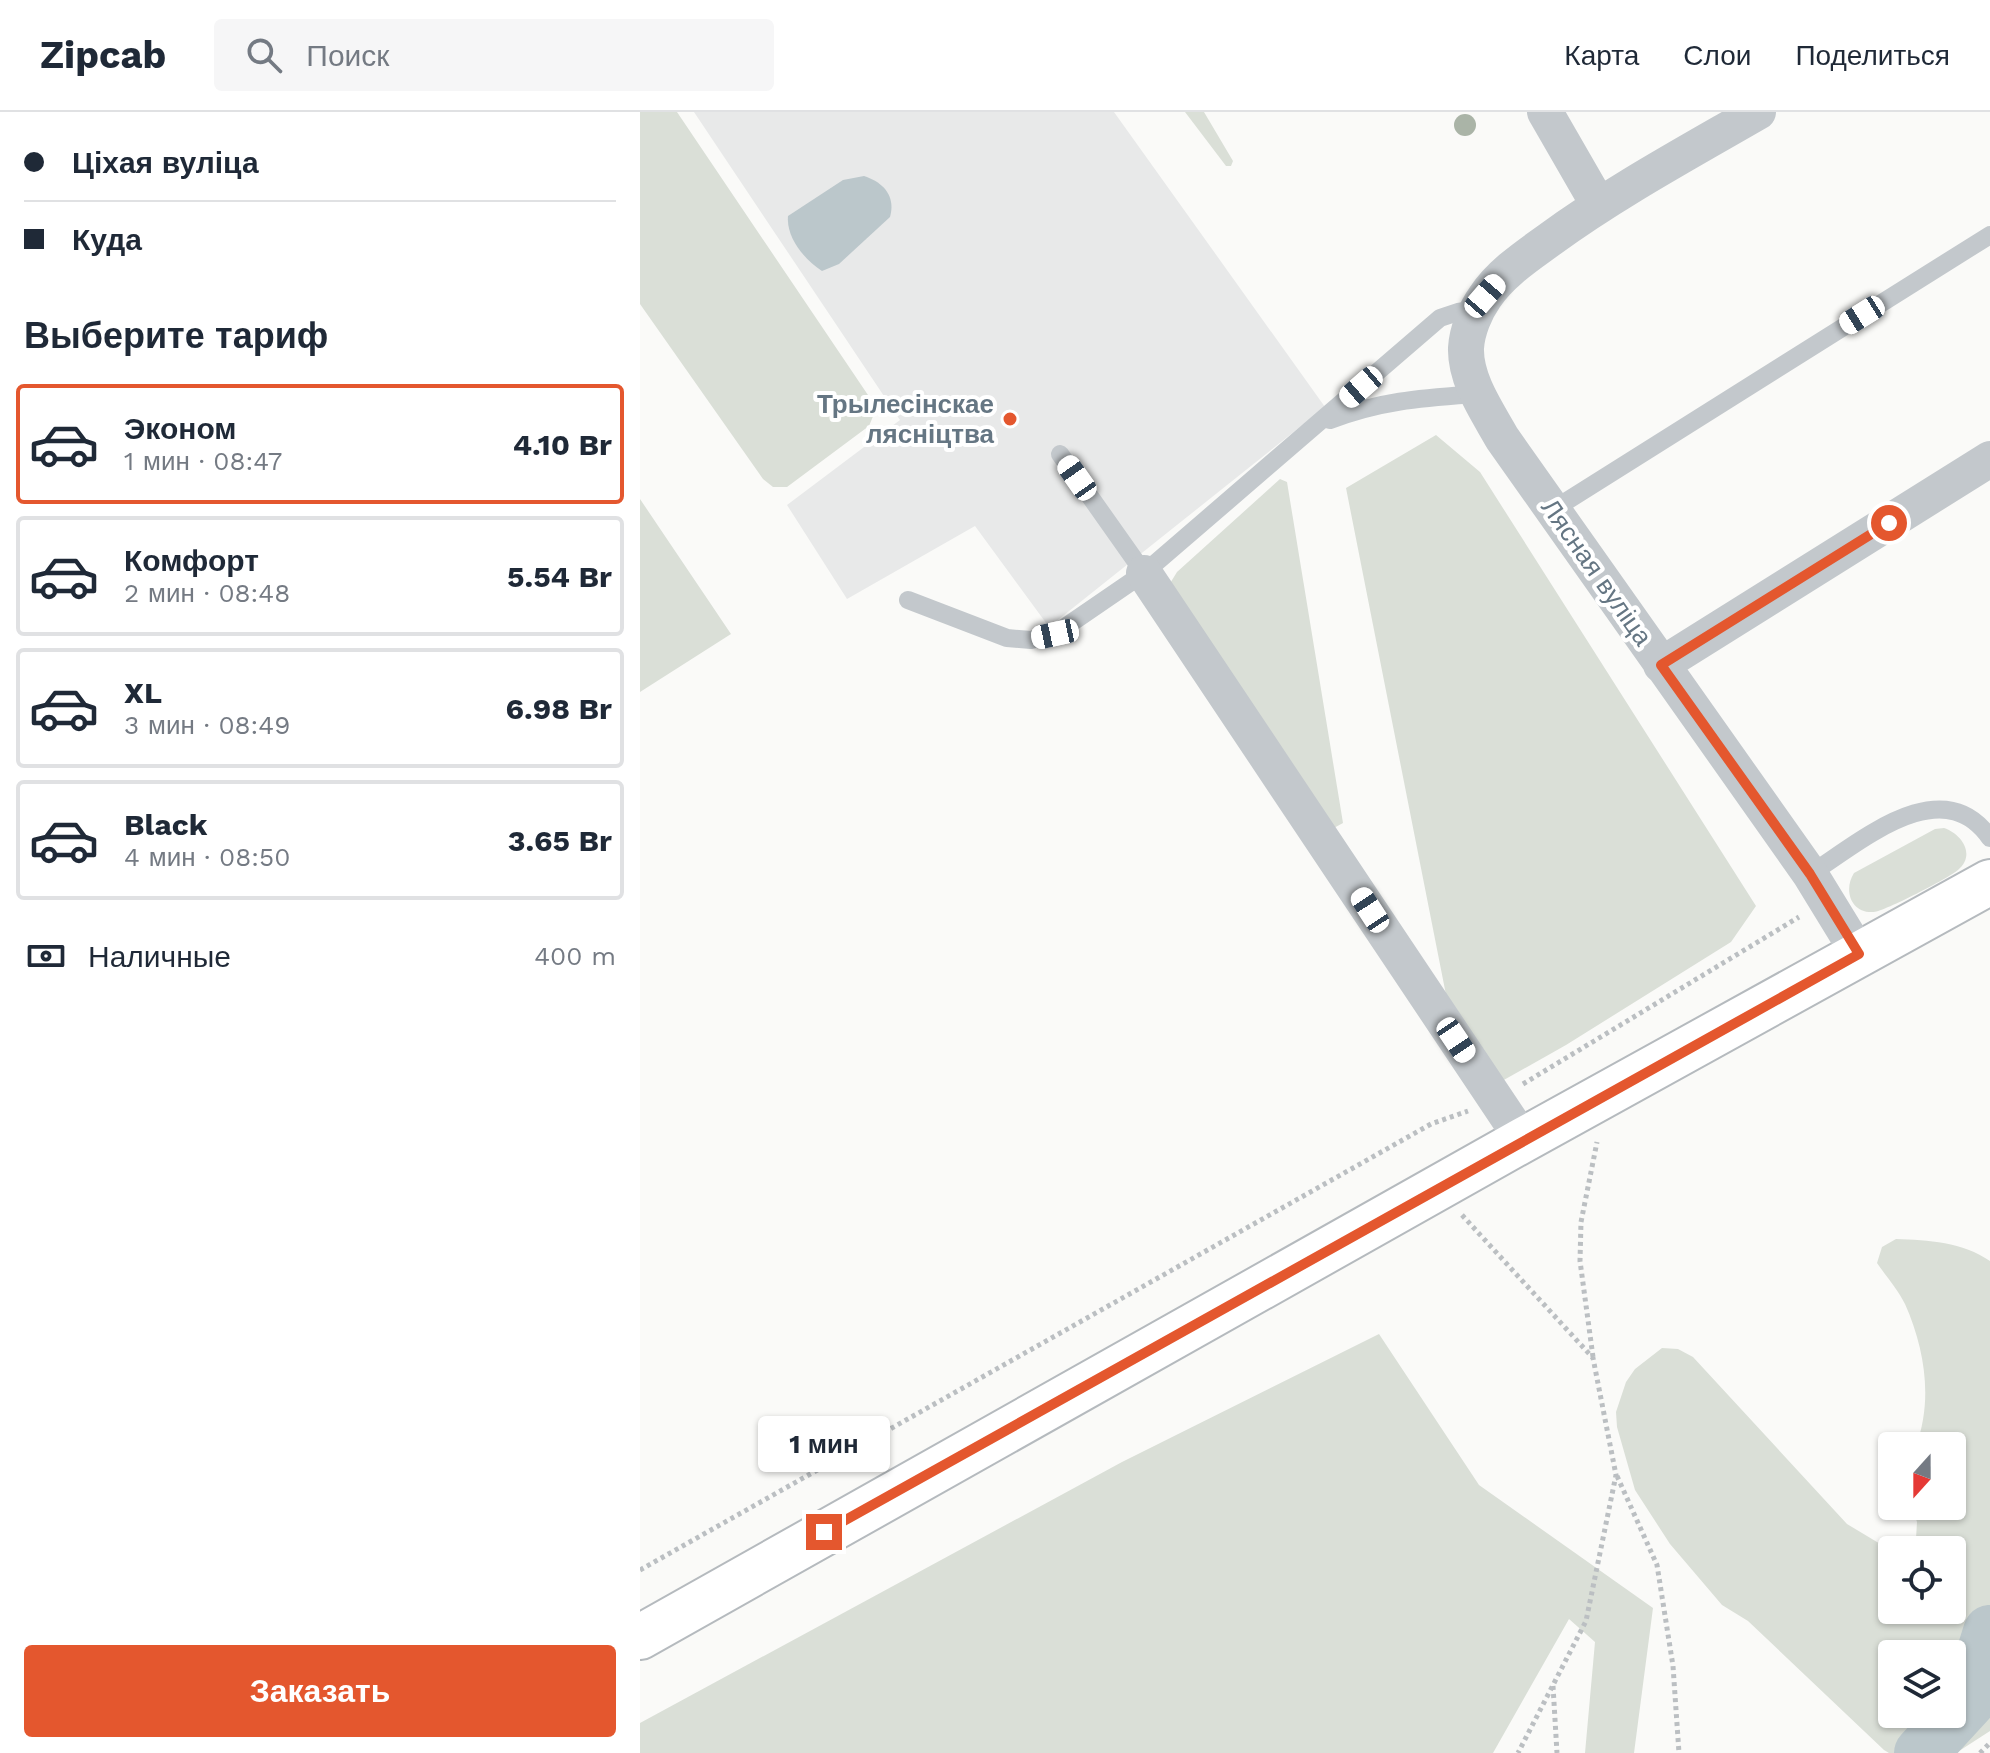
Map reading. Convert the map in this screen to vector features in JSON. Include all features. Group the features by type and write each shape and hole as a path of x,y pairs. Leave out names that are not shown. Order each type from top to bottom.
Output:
{"main road":[{"path":"640,1637 1437,1188 1990,882"}],"street":[{"path":"1545,112 1598,204"},
{"path":"1482,303 1504,275 1598,204 1758,112"},
{"name":"Лясная вуліца","path":"1482,303 1472,322 1466,348 1470,374 1502,438 1818,887 1859,954"},
{"path":"1661,665 1990,459"},
{"path":"1144,573 1523,1140"}],"lane":[{"path":"1554,509 1990,235"},
{"path":"908,600 1007,638 1031,640 1055,634 1144,573 1440,318 1482,303"},
{"path":"1317,426 1356,410 1398,400 1478,394"},
{"path":"1060,454 1144,573"},
{"path":"1818,887 1895,820 1924,810 1951,808 1979,823 1990,838"}],"path":[{"path":"640,1570 1431,1124 1497,1100 1818,887"},
{"path":"1608,1094 1581,1222 1580,1261 1593,1358 1616,1475 1657,1565 1673,1666 1679,1753"},
{"path":"1437,1188 1593,1358"},
{"path":"1518,1753 1586,1621 1616,1475"},
{"path":"1553,1684 1557,1753"},
{"path":"1980,1753 1990,1743"}],"shaded area":[{"path":"640,112 677,112 870,398 874,414 869,426 787,487 773,487 763,479 640,304"},
{"name":"Трылесінскае лясніцтва","path":"694,112 1114,112 1325,407 1049,627 975,526 847,599 787,505 900,420"},
{"path":"1185,112 1204,112 1233,161 1231,166 1226,166"},
{"path":"864,176 886,191 891,203 890,217 839,264 822,271 809,261 793,240 788,216 843,180"},
{"path":"1436,435 1480,472 1756,906 1731,942 1566,1045 1502,1081 1449,1010 1346,488"},
{"path":"1280,479 1287,482 1343,823 1332,829 1169,585 1177,572"},
{"path":"640,499 731,634 640,692"},
{"path":"1944,828 1961,840 1966,852 1966,858 1958,870 1917,894 1880,910 1866,912 1855,905 1849,893 1854,873 1935,829"},
{"path":"1896,1239 1957,1246 1990,1261 1990,1731 1956,1753 1889,1753 1884,1750 1748,1621 1722,1605 1670,1544 1635,1490 1617,1427 1616,1412 1626,1382 1635,1369 1662,1348 1678,1349 1693,1357 1847,1524 1878,1543 1878,1624 1966,1624 1966,1536 1916,1536 1916,1520 1966,1520 1966,1432 1920,1432 1925,1393 1918,1339 1905,1304 1877,1263 1882,1247"},
{"path":"1379,1334 1479,1485 1653,1608 1634,1753 1585,1753 1595,1642 1569,1619 1493,1753 640,1753 640,1723 1122,1462"}],"waterway":[{"path":"1921,1753 1968,1702 1990,1632"}],"place":[{"name":"Трылесінскае лясніцтва","path":"1010,419"}],"route":[{"path":"824,1532 1859,954 1810,874 1661,665 1889,523"}]}
